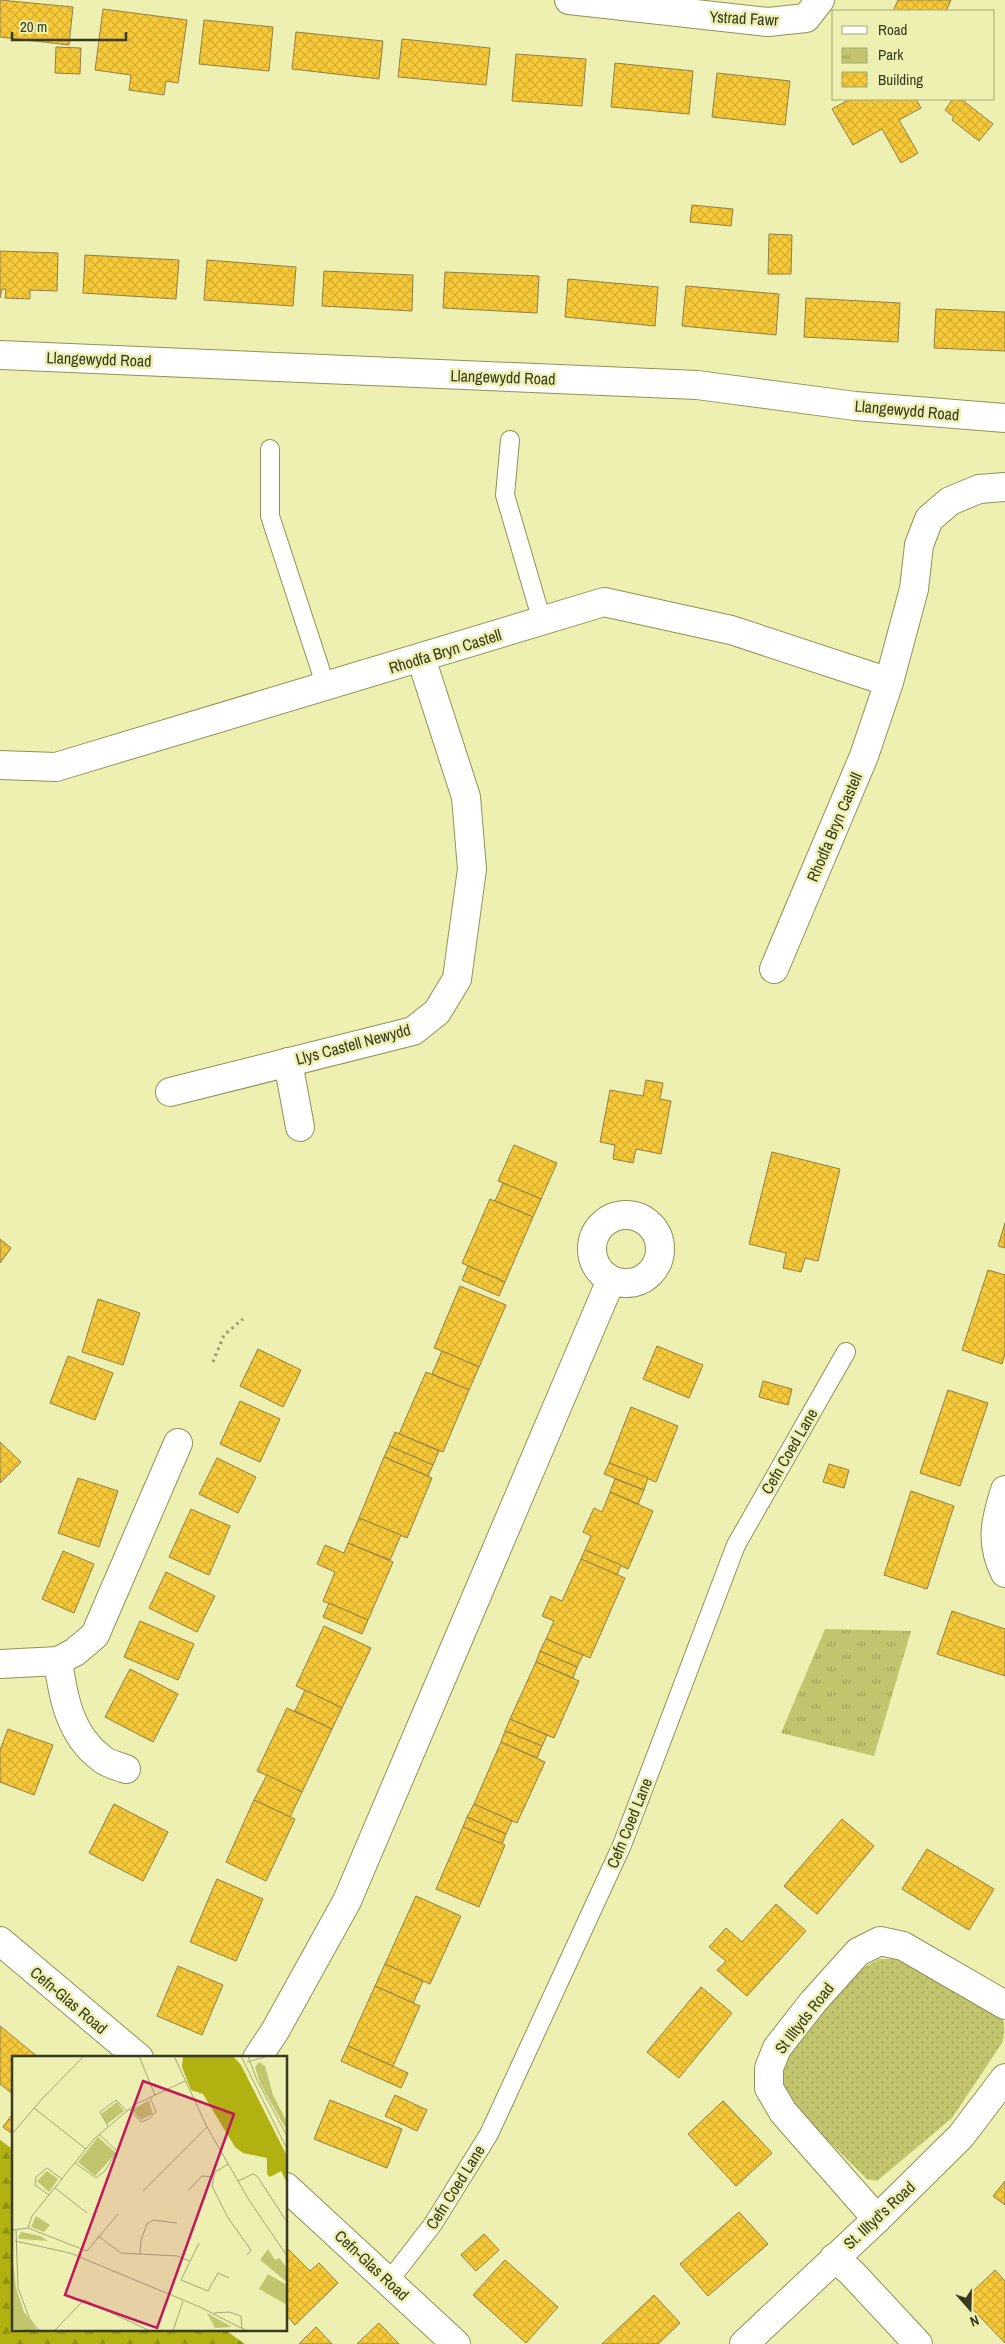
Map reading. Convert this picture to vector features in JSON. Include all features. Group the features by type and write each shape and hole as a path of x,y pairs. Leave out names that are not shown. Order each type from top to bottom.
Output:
{"street":[{"name":"Ystrad Fawr","path":"569,0 768,22 806,18 820,0"},
{"name":"Llangewydd Road","path":"0,355 697,385 854,406 1005,418"},
{"name":"Rhodfa Bryn Castell","path":"774,969 864,756 889,682 914,589 919,545 929,519 950,501 979,489 1005,487"},
{"name":"Rhodfa Bryn Castell","path":"0,765 56,768 604,602 731,630 889,682"},
{"name":"Llys Castell Newydd","path":"170,1092 413,1031 438,1012 457,980 472,869 466,797 421,658"},
{"path":"288,1062 300,1127"},
{"path":"258,2056 275,2031 347,1901 611,1280"},
{"path":"0,1664 58,1661 74,1652 95,1635 178,1443"},
{"path":"1005,1490 995,1523 996,1549 1005,1573"},
{"path":"58,1661 62,1689 80,1740 102,1760 126,1769"},
{"name":"Cefn-Glas Road","path":"0,1941 137,2056"},
{"name":"St Illtyds Road","path":"877,2219 783,2112 769,2088 769,2068 777,2048 813,2002 858,1952 880,1941 903,1946 1005,2005"},
{"name":"St. Illtyd's Road","path":"744,2344 877,2219 961,2136 1005,2078"},
{"name":"Cefn-Glas Road","path":"288,2189 456,2344"},
{"path":"834,2258 851,2272 918,2344"}],"lane":[{"path":"510,440 506,494 542,621"},
{"path":"270,449 270,516 326,687"},
{"name":"Cefn Coed Lane","path":"389,2281 433,2224 488,2134 622,1845 736,1545 846,1352"}],"path":[{"path":"213,1362 224,1335 242,1318"}],"green space":[{"path":"825,1629 911,1631 874,1756 781,1733"},
{"path":"879,1959 894,1959 913,1965 1002,2017 1004,2036 1002,2043 952,2118 877,2181 867,2179 795,2108 785,2092 783,2074 786,2060 831,2002 863,1968"},
{"path":"0,2140 12,2149 12,2332 228,2332 245,2344 0,2344"}],"building":[{"path":"0,0 73,7 69,45 0,37"},
{"path":"898,0 951,0 946,10 893,10"},
{"path":"103,9 187,20 178,83 166,81 164,95 129,90 131,75 95,70"},
{"path":"204,20 273,27 269,71 199,64"},
{"path":"296,32 383,41 379,79 292,69"},
{"path":"402,39 490,48 486,85 398,77"},
{"path":"56,47 81,48 80,74 55,73"},
{"path":"516,54 586,59 582,106 512,101"},
{"path":"615,63 693,71 689,114 611,107"},
{"path":"717,73 790,81 785,125 712,117"},
{"path":"848,100 917,100 921,108 899,120 918,153 901,163 882,129 853,145 832,109"},
{"path":"952,100 962,100 993,124 979,141 952,120 954,117 945,110"},
{"path":"692,205 733,209 731,226 690,222"},
{"path":"769,234 792,235 791,274 768,274"},
{"path":"0,251 58,253 57,291 30,290 30,299 5,298 6,289 2,289 0,298"},
{"path":"85,255 179,260 176,299 83,293"},
{"path":"207,260 296,267 293,306 204,300"},
{"path":"324,271 413,275 412,311 322,306"},
{"path":"445,272 539,276 537,313 443,308"},
{"path":"568,279 658,287 655,326 565,317"},
{"path":"686,286 779,294 776,335 682,326"},
{"path":"806,298 900,303 898,342 804,337"},
{"path":"936,309 1005,312 1005,351 934,348"},
{"path":"646,1080 663,1083 660,1099 671,1101 661,1154 636,1149 633,1163 613,1159 615,1145 600,1142 610,1090 643,1096"},
{"path":"514,1145 557,1163 541,1199 498,1181"},
{"path":"772,1152 840,1169 818,1261 805,1258 801,1272 783,1268 786,1253 749,1244"},
{"path":"503,1183 541,1199 533,1217 495,1201"},
{"path":"490,1199 533,1217 505,1282 462,1263"},
{"path":"1005,1223 1005,1248 998,1246"},
{"path":"0,1239 11,1248 0,1263"},
{"path":"468,1266 505,1282 499,1296 462,1280"},
{"path":"988,1270 1005,1275 1005,1354 1002,1364 962,1350"},
{"path":"460,1286 506,1305 479,1367 434,1348"},
{"path":"98,1299 140,1313 123,1365 82,1352"},
{"path":"657,1346 703,1365 689,1398 643,1379"},
{"path":"258,1349 301,1370 283,1407 240,1386"},
{"path":"442,1351 479,1367 469,1390 432,1374"},
{"path":"68,1356 113,1373 95,1420 50,1403"},
{"path":"426,1372 469,1390 443,1452 399,1434"},
{"path":"763,1381 792,1389 788,1405 759,1397"},
{"path":"948,1390 988,1403 960,1486 920,1473"},
{"path":"240,1401 280,1419 260,1462 220,1444"},
{"path":"631,1407 678,1426 656,1482 609,1463"},
{"path":"395,1432 439,1451 433,1465 389,1446"},
{"path":"0,1442 21,1462 0,1483"},
{"path":"389,1446 433,1465 428,1476 384,1457"},
{"path":"384,1457 432,1478 407,1538 359,1518"},
{"path":"217,1458 256,1477 238,1513 199,1494"},
{"path":"609,1463 648,1478 644,1490 604,1474"},
{"path":"829,1464 849,1470 844,1488 823,1482"},
{"path":"78,1478 118,1491 99,1547 58,1533"},
{"path":"615,1479 644,1490 638,1504 610,1492"},
{"path":"911,1491 954,1506 927,1589 884,1575"},
{"path":"610,1492 653,1511 628,1569 585,1550 591,1536 583,1532 594,1508 602,1512"},
{"path":"191,1509 230,1526 209,1575 169,1557"},
{"path":"359,1518 401,1535 390,1560 348,1543"},
{"path":"348,1543 393,1562 368,1620 323,1601 335,1572 317,1564 325,1545 344,1553"},
{"path":"585,1550 621,1565 617,1575 581,1559"},
{"path":"63,1551 94,1564 74,1613 42,1599"},
{"path":"581,1559 625,1578 590,1658 546,1639 554,1621 542,1616 551,1596 562,1601"},
{"path":"166,1572 215,1596 197,1632 149,1608"},
{"path":"329,1603 368,1620 362,1634 323,1617"},
{"path":"952,1611 1005,1629 1005,1676 937,1654"},
{"path":"140,1621 194,1644 178,1680 124,1657"},
{"path":"324,1626 371,1648 342,1708 296,1686"},
{"path":"546,1639 583,1655 577,1667 540,1651"},
{"path":"540,1651 577,1667 573,1678 536,1662"},
{"path":"536,1662 579,1681 554,1738 510,1719"},
{"path":"130,1669 178,1694 153,1742 105,1717"},
{"path":"305,1690 342,1708 332,1729 295,1711"},
{"path":"287,1708 332,1729 302,1792 257,1771"},
{"path":"510,1719 547,1735 542,1746 505,1731"},
{"path":"8,1729 53,1745 34,1795 0,1782 0,1750"},
{"path":"505,1731 542,1746 537,1758 501,1742"},
{"path":"501,1742 545,1762 517,1823 474,1804"},
{"path":"267,1775 302,1792 290,1817 254,1800"},
{"path":"254,1800 295,1819 266,1881 226,1862"},
{"path":"114,1804 168,1832 143,1881 89,1853"},
{"path":"474,1804 512,1821 506,1834 467,1817"},
{"path":"467,1817 506,1834 502,1844 463,1827"},
{"path":"842,1819 874,1846 817,1914 784,1886"},
{"path":"463,1827 505,1845 479,1907 436,1889"},
{"path":"927,1849 994,1889 969,1930 902,1889"},
{"path":"217,1879 263,1899 236,1961 190,1942"},
{"path":"416,1896 461,1916 430,1984 385,1964"},
{"path":"776,1904 806,1931 747,1996 717,1970 726,1961 709,1947 726,1928 742,1942"},
{"path":"385,1964 423,1981 413,2003 375,1986"},
{"path":"178,1966 223,1985 202,2035 157,2016"},
{"path":"375,1986 420,2006 393,2066 348,2046"},
{"path":"701,1987 732,2013 679,2078 647,2052"},
{"path":"0,2026 37,2056 12,2056 12,2093 0,2084"},
{"path":"348,2046 408,2073 401,2088 341,2061"},
{"path":"395,2095 427,2110 417,2131 385,2116"},
{"path":"330,2100 402,2129 387,2168 314,2139"},
{"path":"723,2101 772,2153 736,2186 688,2134"},
{"path":"12,2115 12,2134 3,2127"},
{"path":"1005,2181 1005,2205 993,2196"},
{"path":"739,2212 768,2244 708,2296 680,2264"},
{"path":"484,2234 499,2250 476,2271 461,2255"},
{"path":"288,2249 310,2271 319,2263 338,2283 295,2325 288,2317"},
{"path":"505,2260 558,2307 526,2343 473,2295"},
{"path":"995,2270 1005,2281 1005,2343 964,2300"},
{"path":"654,2295 680,2323 658,2344 602,2344"},
{"path":"379,2323 399,2344 357,2344"},
{"path":"316,2327 332,2344 299,2344"}]}
